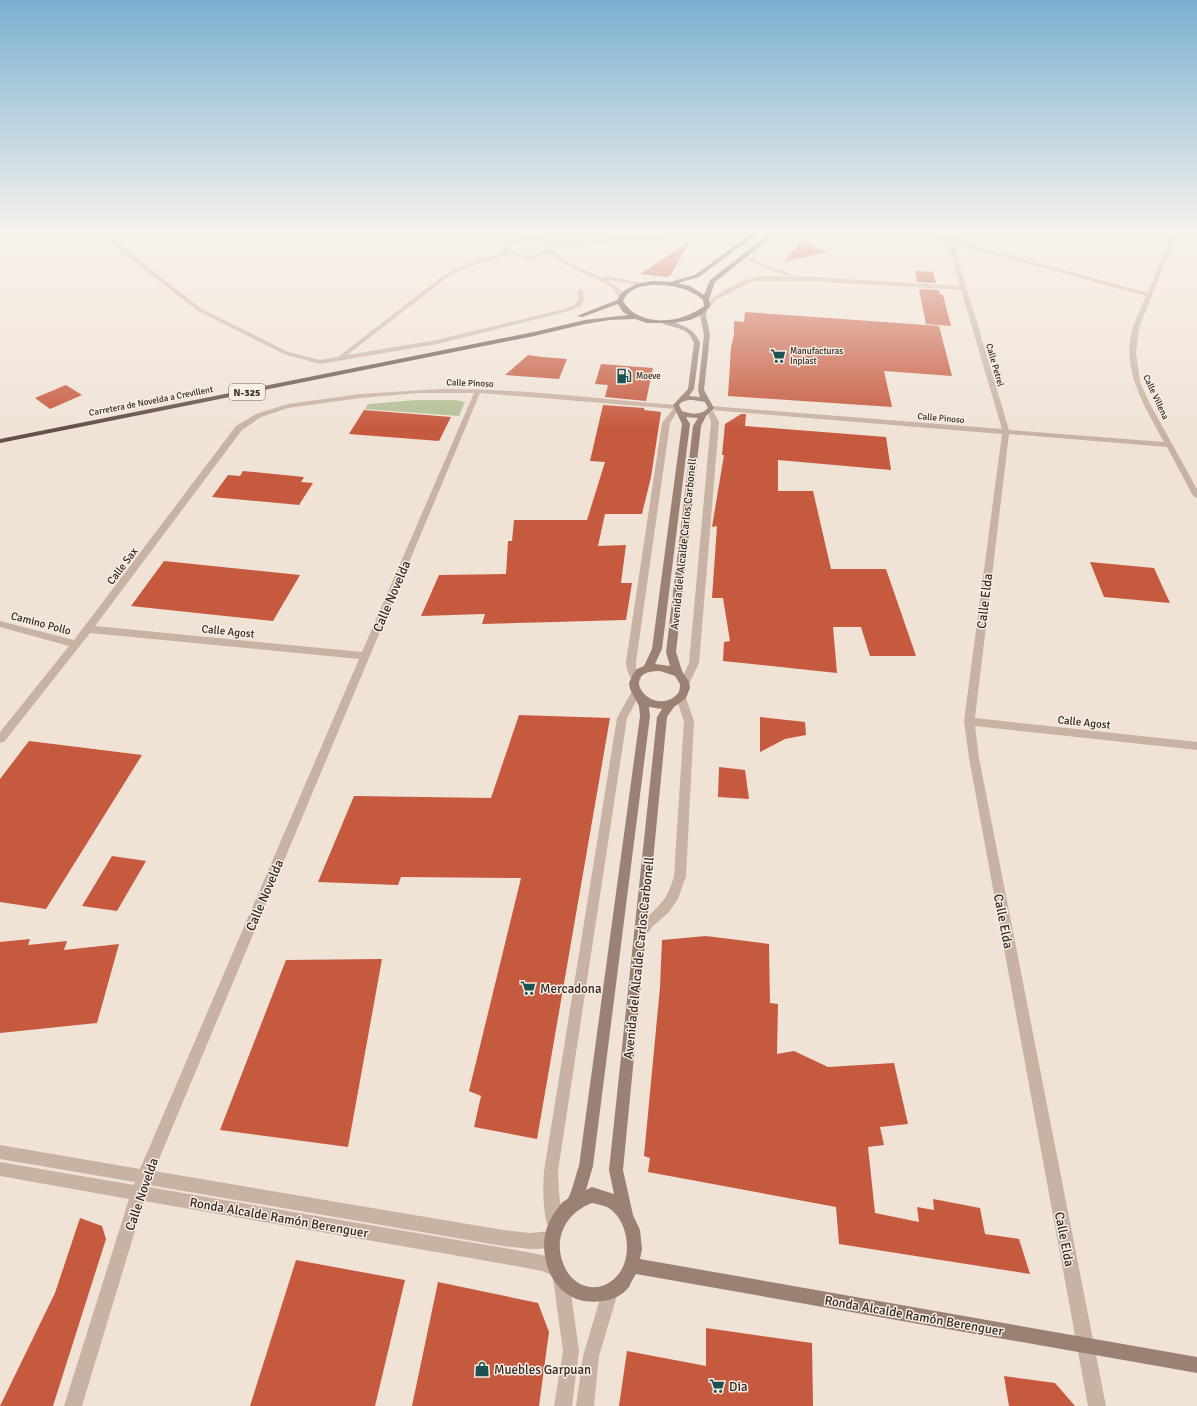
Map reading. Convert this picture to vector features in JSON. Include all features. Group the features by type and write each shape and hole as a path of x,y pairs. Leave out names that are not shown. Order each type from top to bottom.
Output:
{"highway":[{"name":"N-325","path":"493,342 587,315 621,299 622,307 628,313 637,317"},
{"path":"705,309 706,299"},
{"name":"N-325","path":"493,342 588,321 609,318 637,317 663,322 688,319 698,315 705,309"},
{"name":"Carretera de Novelda a Crevillent","path":"0,441 493,342"}],"main road":[{"path":"663,322 684,328 692,333 698,343 691,389 684,398 677,402 678,409 691,416 708,411 709,403 705,400 701,390 707,335 703,315 705,309"},
{"path":"684,398 705,400"},
{"name":"Avenida del Alcalde Carlos Carbonell","path":"574,1201 586,1166 645,716 644,707 637,689 639,674 648,668 657,649 686,424 685,418 678,409"},
{"name":"Avenida del Alcalde Carlos Carbonell","path":"626,1214 616,1170 662,717 685,689 685,683 673,661 671,652 697,426 708,411"},
{"path":"648,668 664,667 679,674"},
{"path":"637,689 654,704 676,701"},
{"path":"592,1195 614,1202 626,1214 634,1234 634,1255 632,1265 618,1287 610,1292 598,1296 584,1295 570,1287 559,1274 552,1254 553,1234 563,1212 574,1201 592,1195"},
{"name":"Ronda Alcalde Ramón Berenguer","path":"632,1265 1197,1365"}],"street":[{"path":"185,299 200,310 286,353 320,362 437,342 567,310 579,305 581,299"},
{"path":"339,358 416,299"},
{"path":"705,309 715,299"},
{"name":"Calle Petrel","path":"966,299 1006,432"},
{"name":"Calle Villena","path":"1148,299 1136,328 1133,353 1137,382 1147,404 1197,496"},
{"name":"Calle Pinoso","path":"265,411 364,395 400,392 478,391 678,409"},
{"name":"Calle Novelda","path":"73,1406 142,1185 478,391"},
{"path":"553,1234 551,1192 552,1163 622,718 637,689 631,668 631,662 665,431 668,418 678,409"},
{"name":"Calle Sax","path":"0,739 88,629 239,428 251,418 265,411"},
{"path":"685,683 694,663 715,422 708,411"},
{"name":"Calle Pinoso","path":"708,411 1170,445"},
{"name":"Calle Elda","path":"1006,432 969,721 974,758 1085,1345 1098,1406"},
{"name":"Camino Pollo","path":"0,624 76,644"},
{"name":"Calle Agost","path":"88,629 365,656"},
{"path":"640,935 648,923 665,908 674,895 680,876 689,721 676,701"},
{"name":"Calle Agost","path":"969,721 1197,746"},
{"name":"Ronda Alcalde Ramón Berenguer","path":"0,1152 142,1185 527,1260 542,1264 559,1274"},
{"name":"Ronda Alcalde Ramón Berenguer","path":"0,1168 142,1185 530,1242 553,1234"},
{"path":"559,1274 571,1351 563,1406"},
{"path":"585,1406 591,1356 610,1292"}],"green space":[{"path":"417,400 456,400 465,402 459,416 365,409 368,404"}],"building":[{"path":"921,299 944,299 951,326 926,324"},
{"path":"745,312 939,326 952,376 884,371 892,407 728,396 734,321 744,322"},
{"path":"528,355 567,359 559,379 505,375"},
{"name":"Moeve","path":"601,364 653,368 646,401 605,397 608,385 595,384"},
{"path":"66,385 82,395 50,409 35,398"},
{"path":"603,405 644,408 644,410 661,412 651,477 642,514 605,514 598,546 626,545 621,583 632,583 626,620 482,624 485,614 421,616 439,575 506,574 508,541 512,541 514,520 587,520 605,462 590,461"},
{"path":"364,410 451,417 439,441 349,434"},
{"path":"741,414 746,414 745,426 886,437 891,470 778,460 778,491 813,491 831,569 886,569 916,656 870,656 861,627 833,627 837,673 723,661 724,642 730,641 723,598 712,598 717,526 712,527 724,455 722,455 725,424"},
{"path":"243,471 304,477 301,482 313,483 299,505 212,497 228,475 240,476"},
{"path":"164,561 300,575 273,621 131,606"},
{"path":"1090,562 1154,568 1170,603 1104,597"},
{"name":"Mercadona","path":"519,715 610,718 537,1139 474,1127 481,1096 469,1091 521,878 401,877 398,885 318,882 354,796 491,798"},
{"path":"760,717 805,722 806,735 785,739 760,752"},
{"path":"29,741 142,755 46,909 0,902 0,779"},
{"path":"719,767 745,770 749,799 718,797"},
{"path":"112,856 146,861 117,911 82,906"},
{"path":"706,936 769,944 770,1003 778,1004 777,1054 794,1051 828,1067 894,1063 908,1124 880,1127 884,1145 868,1147 875,1213 919,1222 917,1207 934,1210 933,1199 980,1208 985,1234 1019,1239 1030,1274 839,1244 836,1207 648,1172 650,1158 644,1156 660,987 662,940"},
{"path":"30,939 28,945 67,941 64,950 119,944 97,1023 0,1033 0,942"},
{"path":"382,959 348,1147 220,1130 286,960"},
{"path":"80,1218 102,1226 106,1239 53,1406 0,1406 55,1293"},
{"path":"296,1260 405,1280 375,1406 250,1406"},
{"name":"Muebles Garpuan","path":"438,1282 538,1303 549,1332 539,1406 412,1406"},
{"name":"Dia","path":"706,1328 812,1343 813,1406 619,1406 627,1351 706,1366"},
{"path":"1004,1376 1055,1383 1075,1406 1009,1406"}],"place":[{"name":"Manufacturas Inplast","path":"778,356"},
{"name":"Moeve","path":"624,376"},
{"name":"Mercadona","path":"528,988"},
{"name":"Muebles Garpuan","path":"482,1369"},
{"name":"Dia","path":"717,1386"}]}
